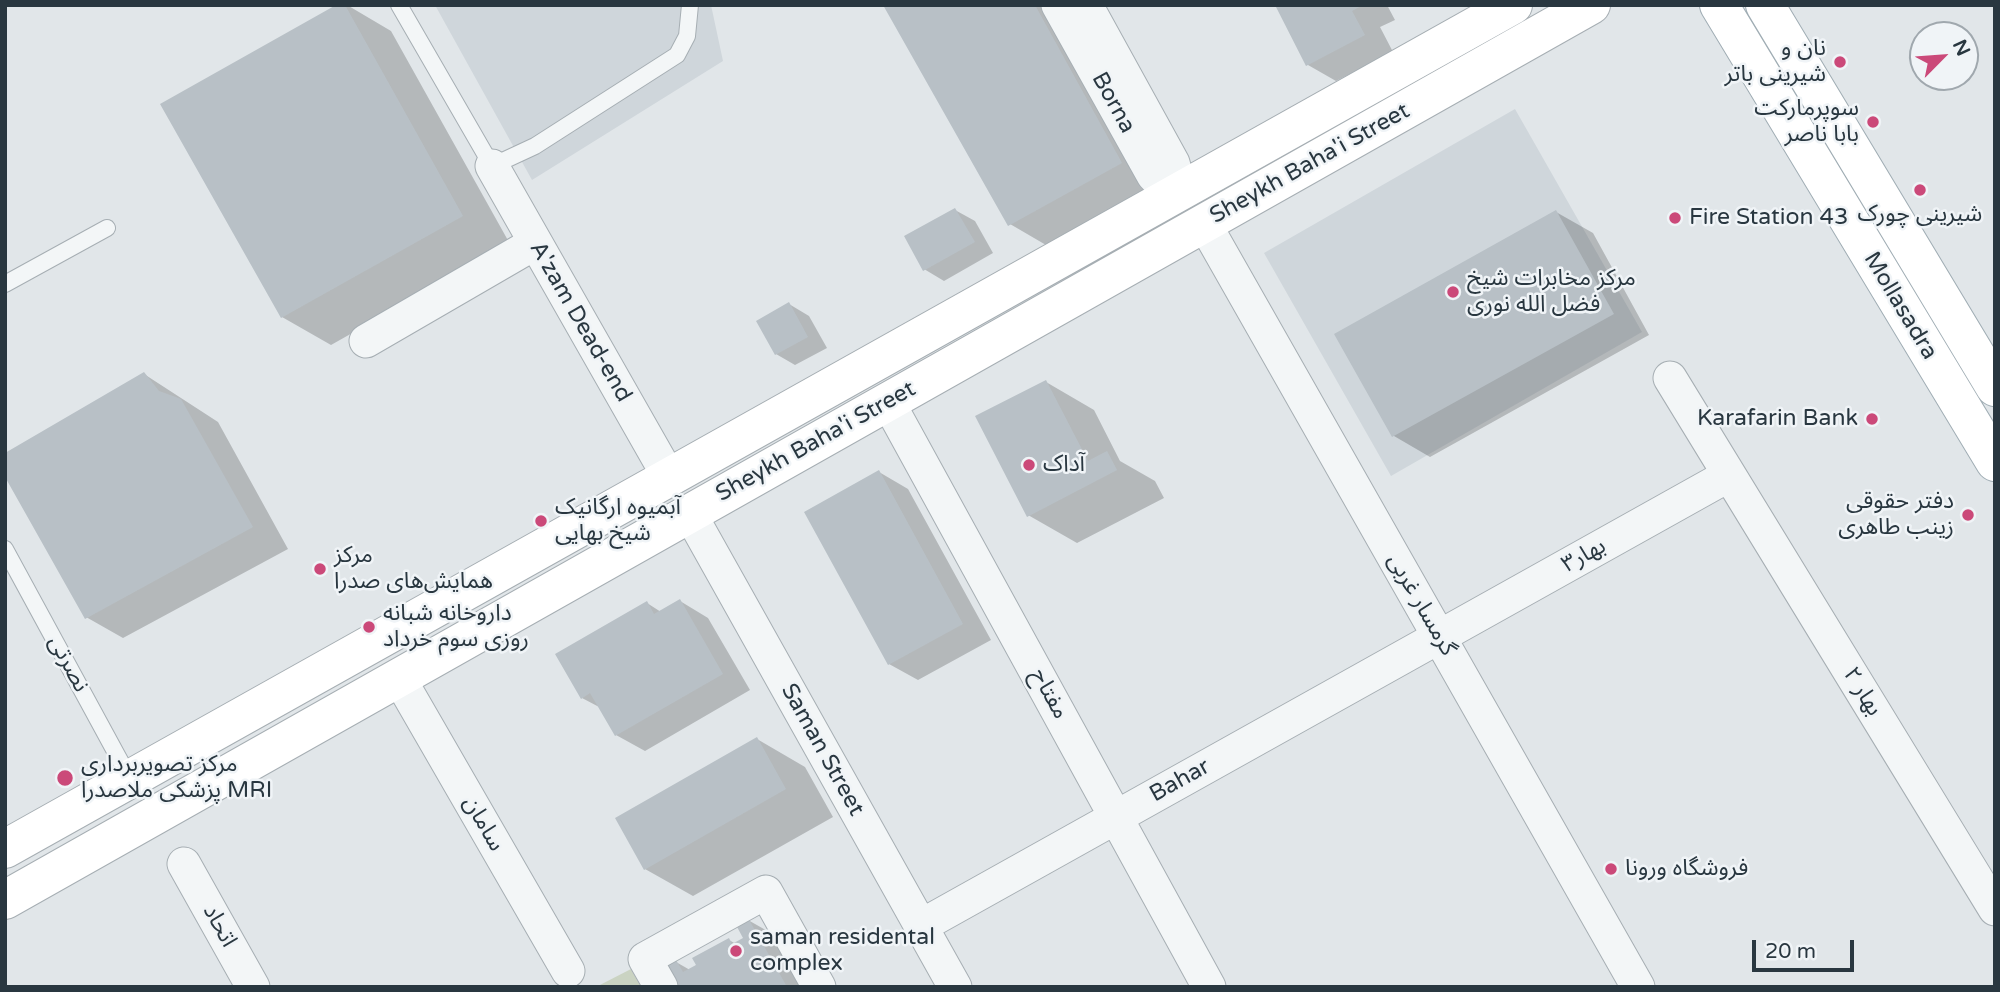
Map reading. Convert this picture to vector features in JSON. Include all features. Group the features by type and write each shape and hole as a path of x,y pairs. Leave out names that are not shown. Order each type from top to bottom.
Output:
{"main road":[{"name":"Sheykh Baha'i Street","path":"5,849 1513,5"},
{"name":"Sheykh Baha'i Street","path":"5,900 1591,5"},
{"name":"Mollasadra","path":"1719,5 1995,462"},
{"name":"Mollasadra","path":"1765,5 1783,22 1995,387"},
{"path":"669,477 690,514"},
{"path":"328,669 348,706"}],"street":[{"name":"Borna","path":"1058,5 1153,175 1177,193"},
{"name":"Borna","path":"1086,5 1173,163 1177,193"},
{"name":"A'zam Dead-end","path":"492,166 669,477"},
{"name":"گرمسار غربی","path":"1204,223 1638,987"},
{"path":"366,341 535,243"},
{"name":"بهار ۲","path":"1670,378 1995,909"},
{"name":"مفتاح","path":"888,402 1209,987"},
{"name":"بهار۳","path":"1439,636 1728,475"},
{"name":"Saman Street","path":"690,514 955,987"},
{"name":"Bahar","path":"921,926 1439,636"},
{"name":"سامان","path":"399,678 568,971"},
{"name":"اتحاد","path":"184,864 253,987"},
{"path":"661,987 645,959 766,892 819,987"}],"lane":[{"path":"400,5 492,166 535,146 677,55 687,36 690,5"},
{"path":"5,284 107,228"},
{"name":"نصرتی","path":"5,549 130,779"}],"shaded area":[{"path":"435,5 711,5 723,61 532,180"},
{"name":"مرکز مخابرات شیخ فضل الله نوری","path":"1515,109 1642,332 1391,476 1264,253"}],"green space":[{"path":"631,969 641,987 596,987"}],"building":[{"path":"336,5 345,5 463,216 281,318 160,104"},
{"path":"883,5 1035,5 1122,163 1008,226"},
{"path":"1275,5 1363,5 1352,11 1365,35 1306,66"},
{"path":"955,208 975,242 923,271 904,236"},
{"path":"1556,210 1614,314 1392,437 1334,334"},
{"path":"789,302 808,337 775,355 756,321"},
{"path":"144,372 159,391 181,399 253,527 85,619 5,477 5,453"},
{"path":"1046,380 1088,461 1107,451 1117,470 1027,517 975,416"},
{"path":"879,470 963,624 888,665 804,512"},
{"path":"680,599 723,674 615,736 590,693 581,699 555,654 647,601 654,614"},
{"path":"757,737 786,789 644,870 615,818"},
{"name":"saman residental complex","path":"748,918 787,987 677,987 666,966 676,960 683,972 696,965 692,958 729,938 732,944 743,938 736,925"}],"place":[{"name":"نان و شیرینی باتر","path":"1840,62"},
{"name":"سوپرمارکت بابا ناصر","path":"1873,122"},
{"name":"شیرینی چورک","path":"1920,190"},
{"name":"Fire Station 43","path":"1675,218"},
{"name":"مرکز مخابرات شیخ فضل الله نوری","path":"1453,292"},
{"name":"Karafarin Bank","path":"1872,419"},
{"name":"آداک","path":"1029,465"},
{"name":"دفتر حقوقی زینب طاهری","path":"1968,515"},
{"name":"آبمیوه ارگانیک شیخ بهایی","path":"541,521"},
{"name":"مرکز همایش‌های صدرا","path":"320,569"},
{"name":"داروخانه شبانه روزی سوم خرداد","path":"369,627"},
{"name":"مرکز تصویربرداری پزشکی ملاصدرا MRI","path":"65,778"},
{"name":"فروشگاه ورونا","path":"1611,869"},
{"name":"saman residental complex","path":"736,951"}]}
